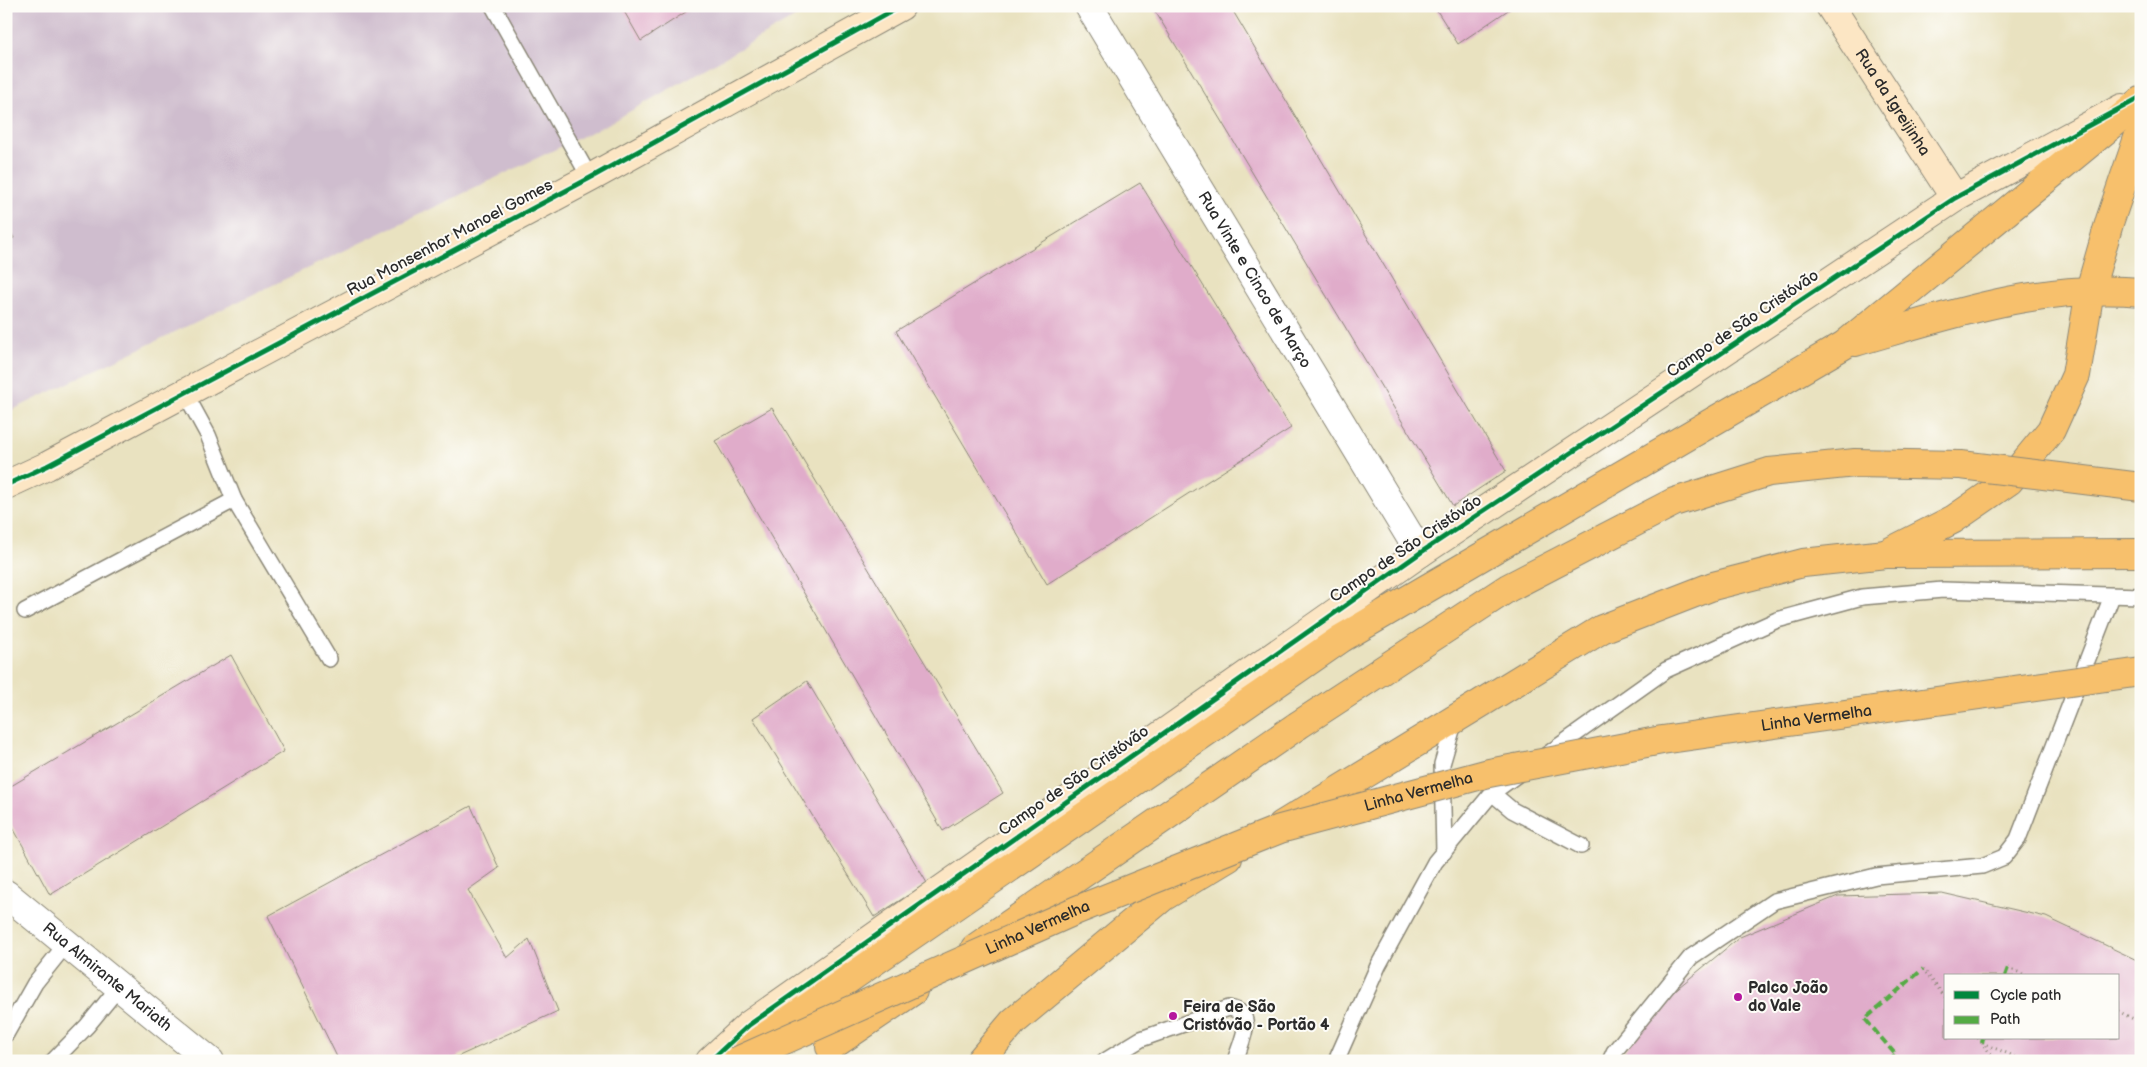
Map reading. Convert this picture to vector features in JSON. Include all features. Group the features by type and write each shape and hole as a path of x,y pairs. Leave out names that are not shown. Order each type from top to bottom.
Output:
{"main road":[{"path":"731,1061 1342,638 1844,345 2141,99"},
{"path":"1886,554 1954,519 2009,481 2050,430 2076,374 2090,290 2110,220 2141,129"},
{"path":"1844,345 2034,295 2090,290 2141,292"},
{"path":"825,1054 1297,726 1508,588 1674,502 1769,472 1855,463 1961,465 2141,487"},
{"path":"980,1061 1013,1022 1163,897 1602,629 1712,586 1803,563 1886,554 2141,554"},
{"name":"Linha Vermelha","path":"737,1061 1078,910 1280,829 1489,773 1662,740 2141,672"},
{"name":"Linha Vermelha","path":"776,1061 1082,924 1285,844 1487,788 1661,755 2141,686"}],"street":[{"name":"Rua Monsenhor Manoel Gomes","path":"6,485 47,466 590,178 901,6"},
{"name":"Rua Vinte e Cinco de Março","path":"1089,6 1420,553"},
{"name":"Rua da Igreijinha","path":"1830,6 1955,198"},
{"name":"Campo de São Cristóvão","path":"710,1061 749,1025 1420,553 1955,198 2141,99"},
{"name":"Rua Almirante Mariath","path":"6,894 210,1061"}],"lane":[{"path":"493,6 590,178"},
{"path":"185,393 208,435 234,500 329,659"},
{"path":"24,610 234,500"},
{"path":"1336,1061 1378,966 1435,862 1492,793 1666,670 1777,620 1862,597 1942,590 2141,596"},
{"path":"1610,1061 1614,1052 1690,957 1774,901 1876,876 1982,866 2004,857 2018,839 2112,596"},
{"path":"1444,852 1442,764 1454,720"},
{"path":"1492,793 1512,810 1581,846"},
{"path":"9,1023 35,983 67,943"},
{"path":"53,1061 87,1026 119,986"},
{"path":"1105,1061 1141,1039 1218,1010 1229,1008 1239,1009 1244,1014 1246,1023 1235,1061"}],"path":[{"path":"2008,968 2023,974"},
{"path":"1923,969 1944,995"},
{"path":"2120,1013 2141,1023"},
{"path":"1980,1040 1996,1061"},
{"path":"1982,1043 2026,1061"}],"shaded area":[{"path":"6,6 815,6 606,125 6,413"}],"building":[{"path":"621,6 695,6 641,41"},
{"path":"1152,6 1230,6 1506,471 1453,506"},
{"path":"1434,6 1514,6 1458,44"},
{"path":"1140,183 1291,428 1047,584 896,331"},
{"path":"6,223 14,238 6,241"},
{"path":"772,408 1003,793 943,831 715,441"},
{"path":"231,655 284,751 50,895 6,815 6,789"},
{"path":"807,681 927,883 874,917 753,718"},
{"path":"471,806 499,868 468,890 507,958 529,939 558,1011 448,1061 339,1061 268,916"},
{"path":"1942,893 2046,917 2141,962 2141,1061 1618,1061 1657,1005 1740,937 1838,896"}],"marked path":[{"path":"2006,974 2008,968"},
{"path":"1889,1061 1896,1055 1865,1019 1923,969"}],"cycle path":[{"path":"6,485 47,466 590,178 901,6"},
{"path":"710,1061 749,1025 1420,553 1955,198 2141,97"}],"place":[{"name":"Palco João do Vale","path":"1738,997"},
{"name":"Feira de São Cristóvão - Portão 4","path":"1173,1016"}]}
